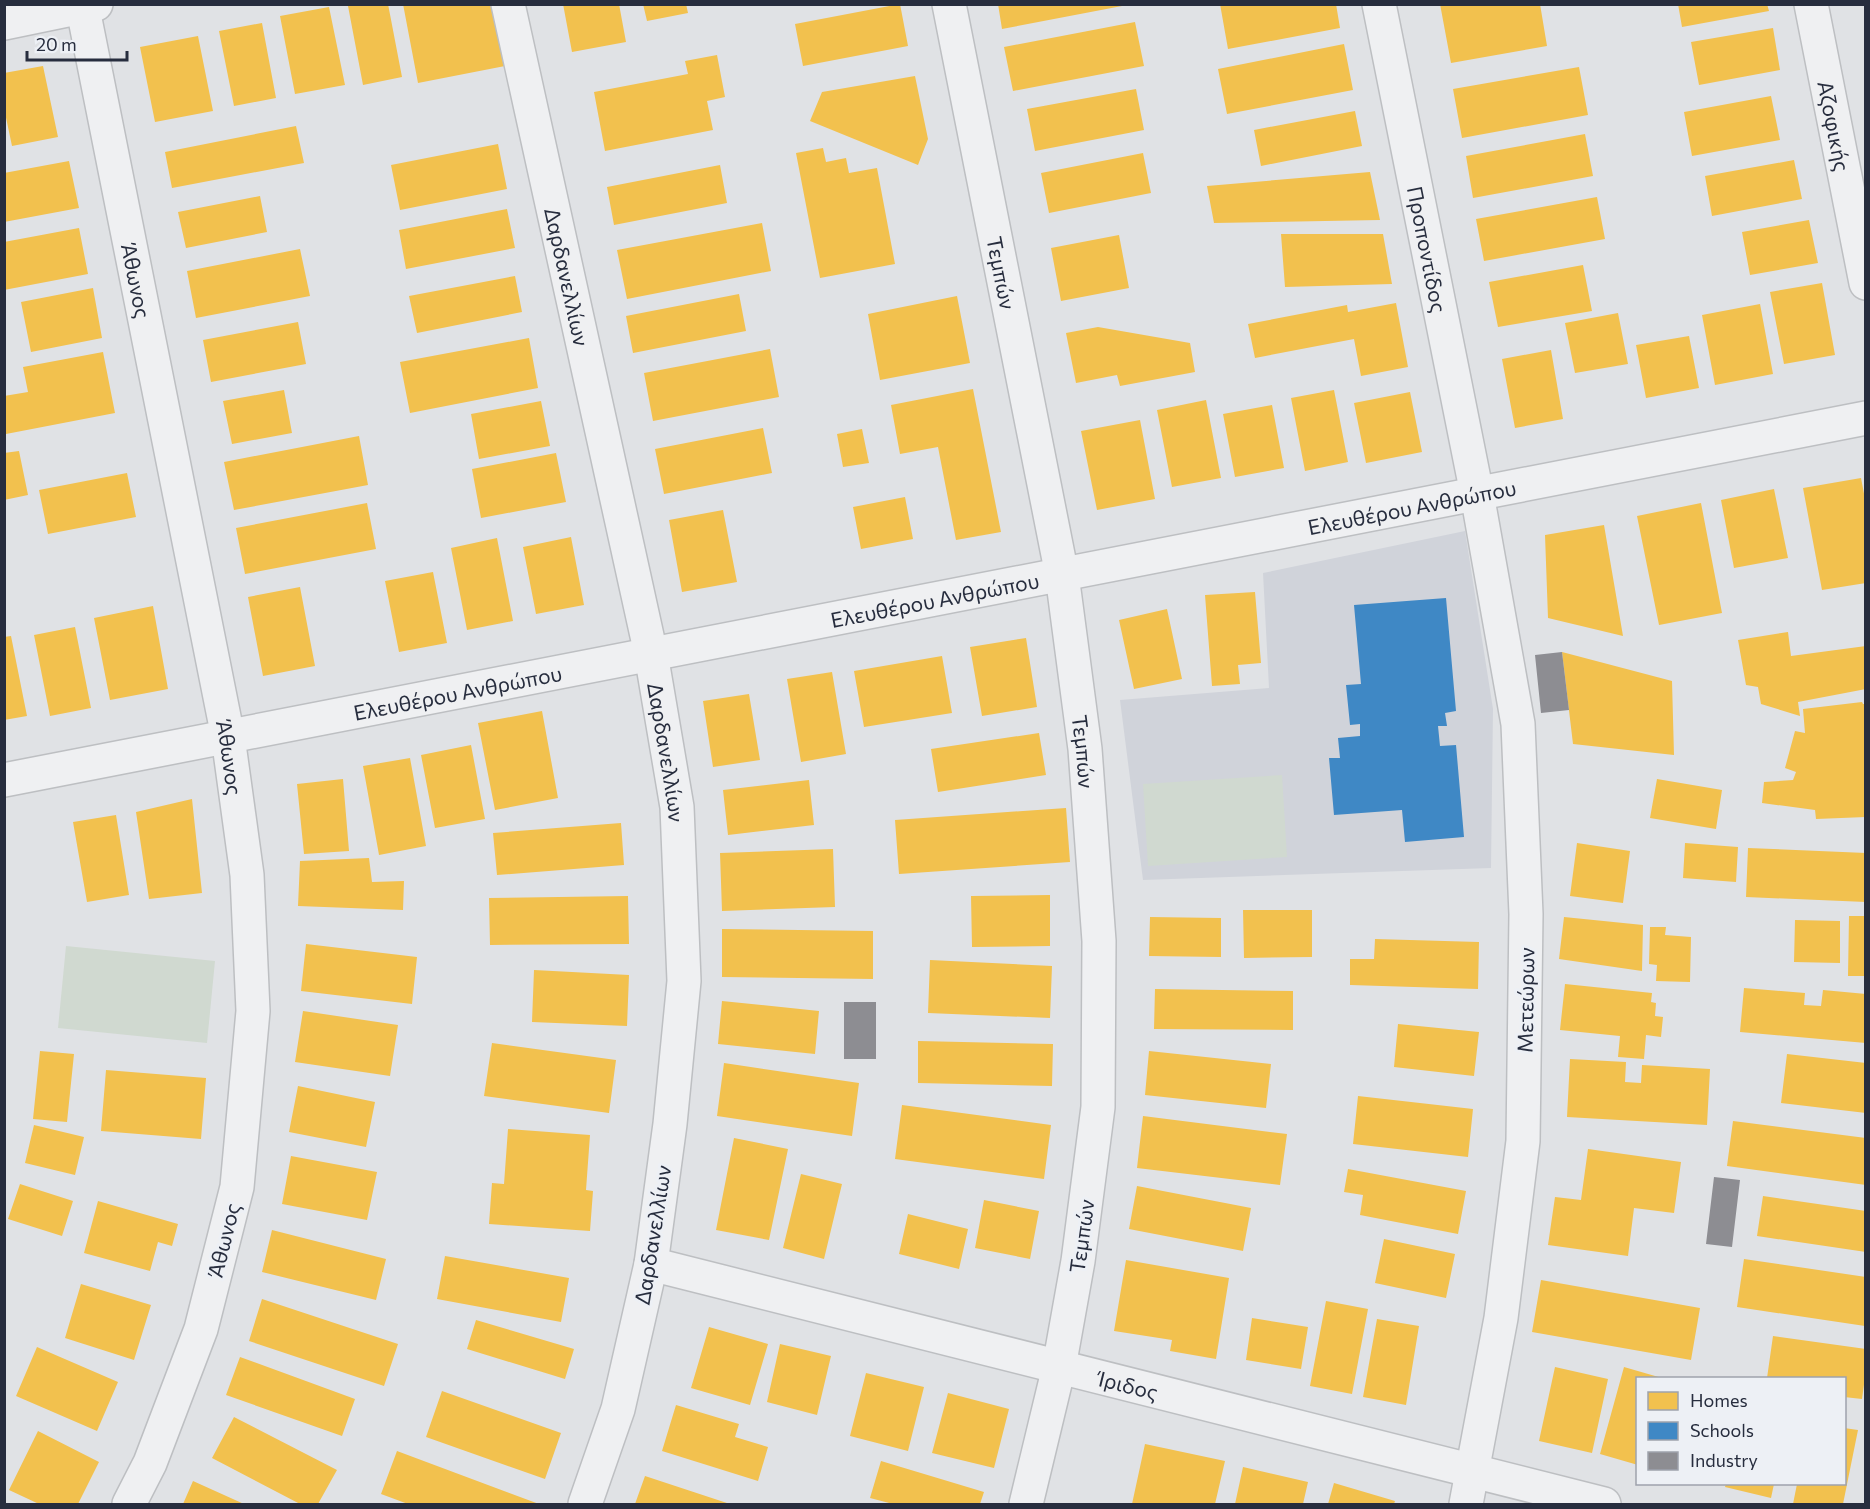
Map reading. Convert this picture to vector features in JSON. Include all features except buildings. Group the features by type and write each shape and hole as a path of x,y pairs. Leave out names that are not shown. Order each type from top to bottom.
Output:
{"street":[{"name":"Δαρδανελλίων","path":"508,4 651,654 677,807 684,981 670,1124 651,1264 618,1409 585,1504"},
{"name":"Τεμπών","path":"949,4 1062,575 1085,749 1099,941 1098,1107 1078,1261 1059,1367 1026,1504"},
{"name":"Προποντίδος","path":"1379,4 1477,494"},
{"name":"Αζοφικής","path":"1811,4 1866,283"},
{"path":"4,22 87,5"},
{"name":"Άθωνος","path":"87,5 228,737 247,875 253,1011 237,1187 201,1329 150,1463 129,1504"},
{"name":"Ελευθέρου Ανθρώπου","path":"4,780 1866,418"},
{"name":"Μετεώρων","path":"1466,1504 1474,1472 1501,1318 1523,1141 1526,914 1518,724 1477,494"},
{"name":"Ίριδος","path":"651,1264 1604,1504"}],"shaded area":[{"path":"1465,531 1493,709 1491,868 1143,880 1120,700 1269,688 1263,573"},
{"path":"1282,775 1287,857 1148,866 1143,784"},
{"path":"66,946 215,961 207,1043 58,1028"}]}
